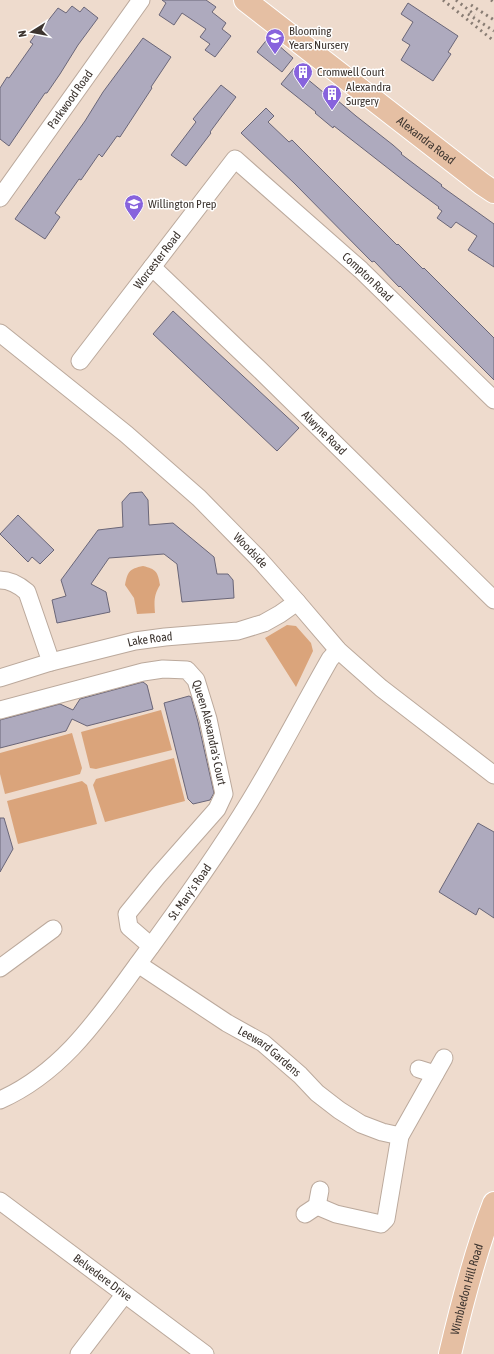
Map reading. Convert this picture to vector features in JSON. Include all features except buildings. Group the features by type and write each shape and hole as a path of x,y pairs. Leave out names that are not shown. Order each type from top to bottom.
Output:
{"main road":[{"name":"Alexandra Road","path":"245,0 494,192"},
{"name":"Wimbledon Hill Road","path":"450,1354 463,1299 481,1238 494,1203"}],"street":[{"name":"Parkwood Road","path":"0,198 141,0"},
{"name":"Worcester Road","path":"80,361 235,159"},
{"name":"Compton Road","path":"235,159 361,270 494,400"},
{"name":"Alwyne Road","path":"152,267 259,369 494,600"},
{"name":"Woodside","path":"0,334 126,434 199,498 258,558 338,650 381,688 494,775"},
{"path":"0,580 5,580 18,585 27,592 51,662"},
{"name":"Lake Road","path":"0,678 51,662 135,641 238,631 264,623 297,602"},
{"name":"St. Mary's Road","path":"0,1100 26,1086 50,1069 94,1025 182,904 249,802 330,659 338,650"},
{"name":"Queen Alexandra's Court","path":"0,710 143,672 156,670 188,670 196,680 208,719 224,794 217,809 196,835 157,877 127,914 129,927 151,946"},
{"path":"0,968 53,929"},
{"name":"Leeward Gardens","path":"138,964 227,1023 263,1043 300,1075 317,1093 339,1110 362,1124 382,1132 400,1136"},
{"path":"314,1203 336,1214 381,1224 386,1219 400,1136 444,1058"},
{"path":"419,1069 436,1074"},
{"name":"Belvedere Drive","path":"0,1201 205,1354"},
{"path":"80,1354 124,1295"}],"shaded area":[{"path":"143,566 154,570 158,577 160,585 155,598 155,613 137,614 134,598 125,585 130,571"},
{"path":"287,625 296,626 311,643 313,651 296,687 265,638"},
{"path":"161,710 172,750 96,769 90,768 81,732"},
{"path":"72,733 82,768 80,774 5,794 0,774 0,753"},
{"path":"174,758 185,801 105,822 93,785 96,779"},
{"path":"82,781 87,785 97,824 18,844 7,801"}],"railway":[{"path":"443,0 494,41"},
{"path":"456,0 475,15"},
{"path":"471,5 494,20"},
{"path":"468,14 494,31"}],"place":[{"name":"Blooming Years Nursery","path":"275,55"},
{"name":"Cromwell Court","path":"303,89"},
{"name":"Alexandra Surgery","path":"332,111"},
{"name":"Willington Prep","path":"134,221"}]}
